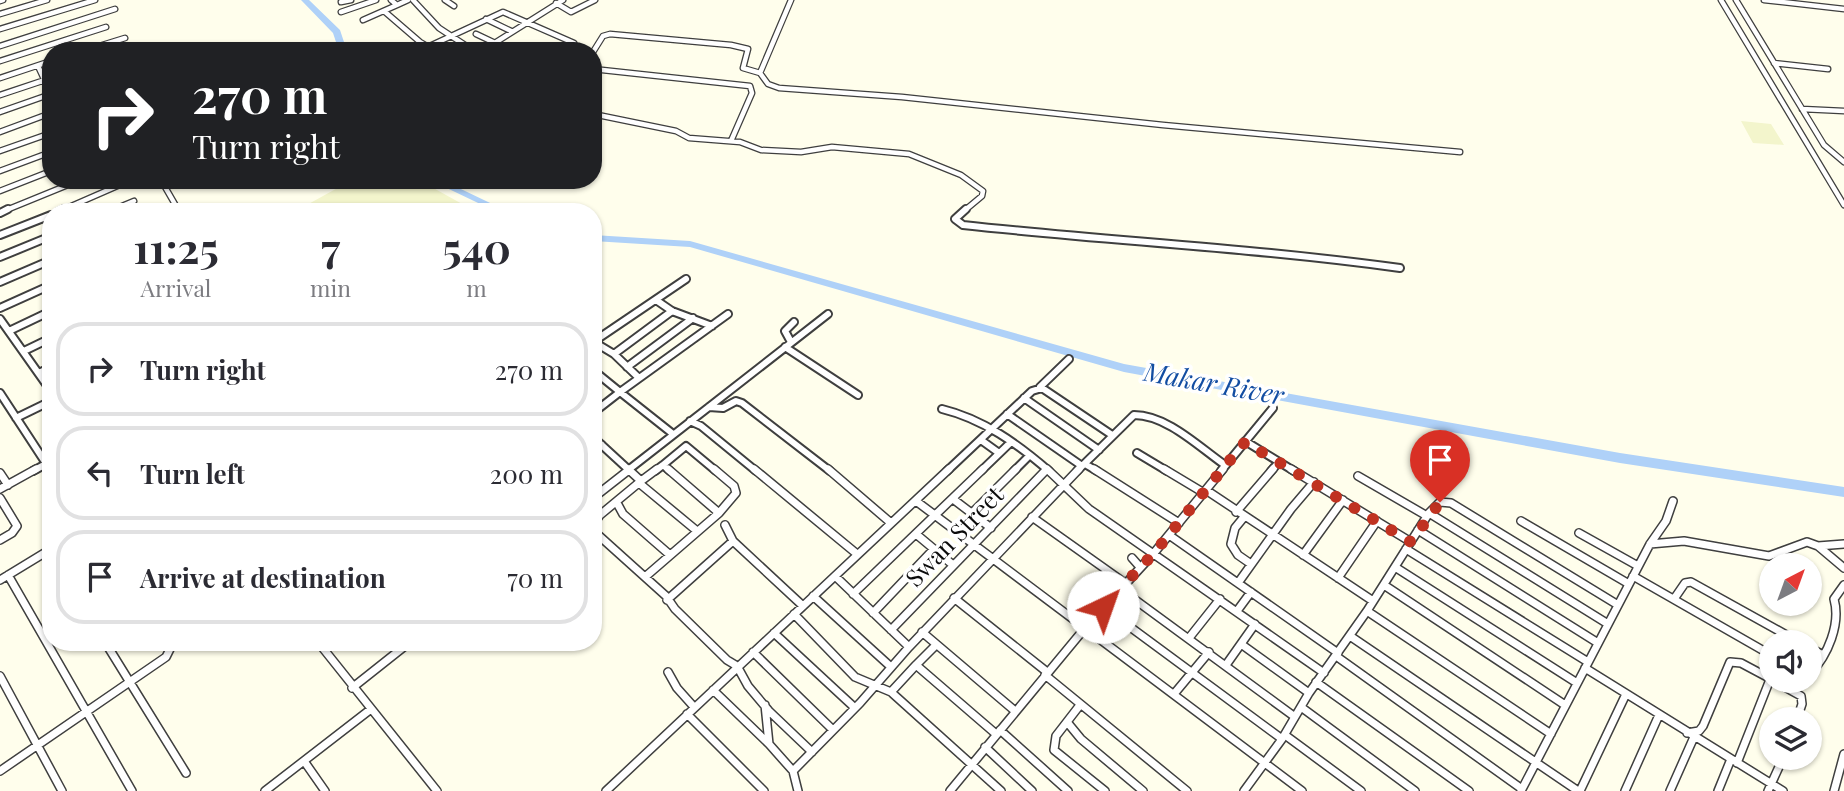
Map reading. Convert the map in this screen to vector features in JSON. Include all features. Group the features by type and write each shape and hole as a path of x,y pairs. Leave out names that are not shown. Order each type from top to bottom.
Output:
{"street":[{"path":"0,14 47,0"},
{"path":"0,29 95,0"},
{"path":"341,2 351,0"},
{"path":"341,12 376,0"},
{"path":"391,0 397,5"},
{"path":"363,20 411,0 448,36 458,42"},
{"path":"444,0 454,6"},
{"path":"496,42 563,0"},
{"path":"571,12 595,0"},
{"path":"760,73 791,0"},
{"path":"1721,0 1844,205"},
{"path":"1735,0 1827,149 1844,162"},
{"path":"1765,0 1844,9"},
{"path":"556,3 577,17"},
{"path":"0,46 116,9"},
{"path":"384,11 422,42"},
{"path":"435,42 503,12 570,42"},
{"path":"486,19 511,32"},
{"path":"59,42 106,27"},
{"path":"476,34 493,42"},
{"path":"599,42 603,36 610,34 743,46 749,51 743,68 760,73 768,84 779,88 902,97 1174,126 1460,152"},
{"path":"112,42 125,38"},
{"path":"0,61 42,48"},
{"path":"1755,58 1828,69"},
{"path":"0,78 42,64"},
{"path":"38,65 42,71"},
{"path":"602,70 750,86 752,93 731,141"},
{"path":"0,94 42,81"},
{"path":"0,112 42,97"},
{"path":"1802,109 1844,111"},
{"path":"0,132 42,116"},
{"path":"602,116 676,131 689,138 731,141 761,150 801,152 832,147 909,154 958,174 983,191 982,196 955,219 963,225 1084,238 1314,256 1400,268"},
{"path":"0,151 42,135"},
{"path":"0,171 42,155"},
{"path":"0,191 42,175"},
{"path":"0,213 58,189"},
{"path":"79,203 110,189"},
{"path":"129,203 134,201"},
{"path":"0,235 42,219"},
{"path":"0,257 42,240"},
{"path":"0,282 42,264"},
{"path":"602,336 685,279"},
{"path":"0,307 42,289"},
{"path":"656,300 672,311 712,326"},
{"path":"614,354 672,311"},
{"path":"602,406 728,314"},
{"path":"602,491 828,314"},
{"path":"9,331 42,315"},
{"path":"627,367 693,318"},
{"path":"0,319 42,378"},
{"path":"794,321 785,331 788,345 858,395"},
{"path":"24,351 42,342"},
{"path":"602,347 614,354 639,378"},
{"path":"606,791 1024,398 1040,387 1069,359"},
{"path":"602,378 736,489 736,497 645,577"},
{"path":"1040,387 1112,435"},
{"path":"733,389 736,401 754,411 891,523"},
{"path":"0,393 42,458"},
{"path":"1024,398 1099,450"},
{"path":"709,407 723,408 736,401"},
{"path":"16,418 42,405"},
{"path":"950,791 1046,673 1154,553 1273,408"},
{"path":"942,409 961,413 991,429 1065,483 1089,509 1324,673"},
{"path":"1007,414 1083,465 1125,487 1179,523"},
{"path":"793,771 855,708 954,598 1134,415 1146,414 1225,465"},
{"path":"690,421 701,426 857,555"},
{"path":"981,440 999,453"},
{"path":"1245,442 1377,521 1626,694 1734,761 1769,787 1783,791"},
{"path":"853,594 1010,443"},
{"path":"602,445 697,531"},
{"path":"602,514 686,446"},
{"path":"1137,453 1205,492 1373,601"},
{"path":"972,513 1028,457"},
{"path":"1236,512 1279,462"},
{"path":"663,465 719,513"},
{"path":"0,489 42,466"},
{"name":"Swan Street","path":"891,630 1046,470"},
{"path":"0,473 8,485"},
{"path":"1358,476 1608,624"},
{"path":"1238,583 1314,482"},
{"path":"0,498 17,526 12,533 0,540"},
{"path":"953,499 991,528"},
{"path":"1303,555 1343,500"},
{"path":"916,501 1303,791"},
{"path":"1169,535 1337,654 1521,790 1638,566 1666,521 1673,501"},
{"path":"1247,790 1316,682 1367,611 1428,515 1440,502 1451,503 1618,605"},
{"path":"617,503 623,514 670,555"},
{"path":"1032,517 1295,717"},
{"path":"1244,517 1235,528 1231,544 1235,552 1251,564"},
{"path":"1338,578 1377,521"},
{"path":"1521,521 1631,580 1674,599 1759,648"},
{"path":"725,525 733,541 803,606"},
{"path":"1418,530 1598,643"},
{"path":"1579,533 1638,566"},
{"path":"916,534 953,565"},
{"path":"602,538 666,596 727,660 737,666 741,680 812,752"},
{"path":"667,600 733,541"},
{"path":"1650,544 1701,542 1769,556 1802,542 1818,546 1844,544"},
{"path":"1818,546 1844,568"},
{"path":"873,613 933,550"},
{"path":"42,557 4,578 42,642"},
{"path":"1132,558 1140,567"},
{"path":"1395,567 1577,683"},
{"path":"835,576 909,647"},
{"path":"1674,599 1685,583 1691,582 1777,630"},
{"path":"1384,585 1565,705"},
{"path":"1823,655 1838,618 1834,599 1844,585"},
{"path":"1237,611 1251,592"},
{"path":"813,596 863,645 891,667"},
{"path":"954,598 1187,791"},
{"path":"1189,638 1220,599"},
{"path":"1103,607 1360,791"},
{"path":"1367,611 1550,734"},
{"path":"794,614 855,677 891,692 1001,791"},
{"path":"1226,665 1255,624"},
{"path":"922,632 1015,711"},
{"path":"774,633 855,708"},
{"path":"1350,636 1579,791 1626,694"},
{"path":"1241,644 1309,693"},
{"path":"891,692 936,645"},
{"path":"47,651 132,791"},
{"path":"111,651 186,773"},
{"path":"0,771 166,657 169,651"},
{"path":"325,651 437,791"},
{"path":"352,688 399,651"},
{"path":"753,652 833,730"},
{"path":"1174,694 1209,652"},
{"path":"1670,791 1691,735 1703,726 1730,662 1741,663 1759,672"},
{"path":"916,665 1068,791"},
{"path":"668,672 677,688 694,707"},
{"path":"0,676 62,791"},
{"path":"1316,682 1469,791"},
{"path":"713,690 793,771 798,791"},
{"path":"1718,791 1766,693"},
{"path":"765,704 769,744"},
{"path":"1080,705 1053,741 1054,750 1105,791"},
{"path":"1301,707 1415,791"},
{"path":"265,791 371,709"},
{"path":"687,714 764,791"},
{"path":"1625,791 1659,715"},
{"path":"1067,722 1081,740 1143,791"},
{"path":"985,747 1032,791"},
{"path":"1838,786 1844,754"},
{"path":"304,761 326,791"},
{"path":"1769,787 1777,770"}],"green space":[{"path":"1741,121 1771,124 1784,145 1753,143"},
{"path":"336,189 435,189 460,203 310,203"}],"waterway":[{"name":"Makar River","path":"305,0 337,32 340,42"},
{"name":"Makar River","path":"454,189 485,203"},
{"name":"Makar River","path":"602,239 690,244 1124,368 1620,458 1844,492"}],"route":[{"path":"1103,607 1154,553 1245,442 1411,542 1429,513 1440,502"}]}
